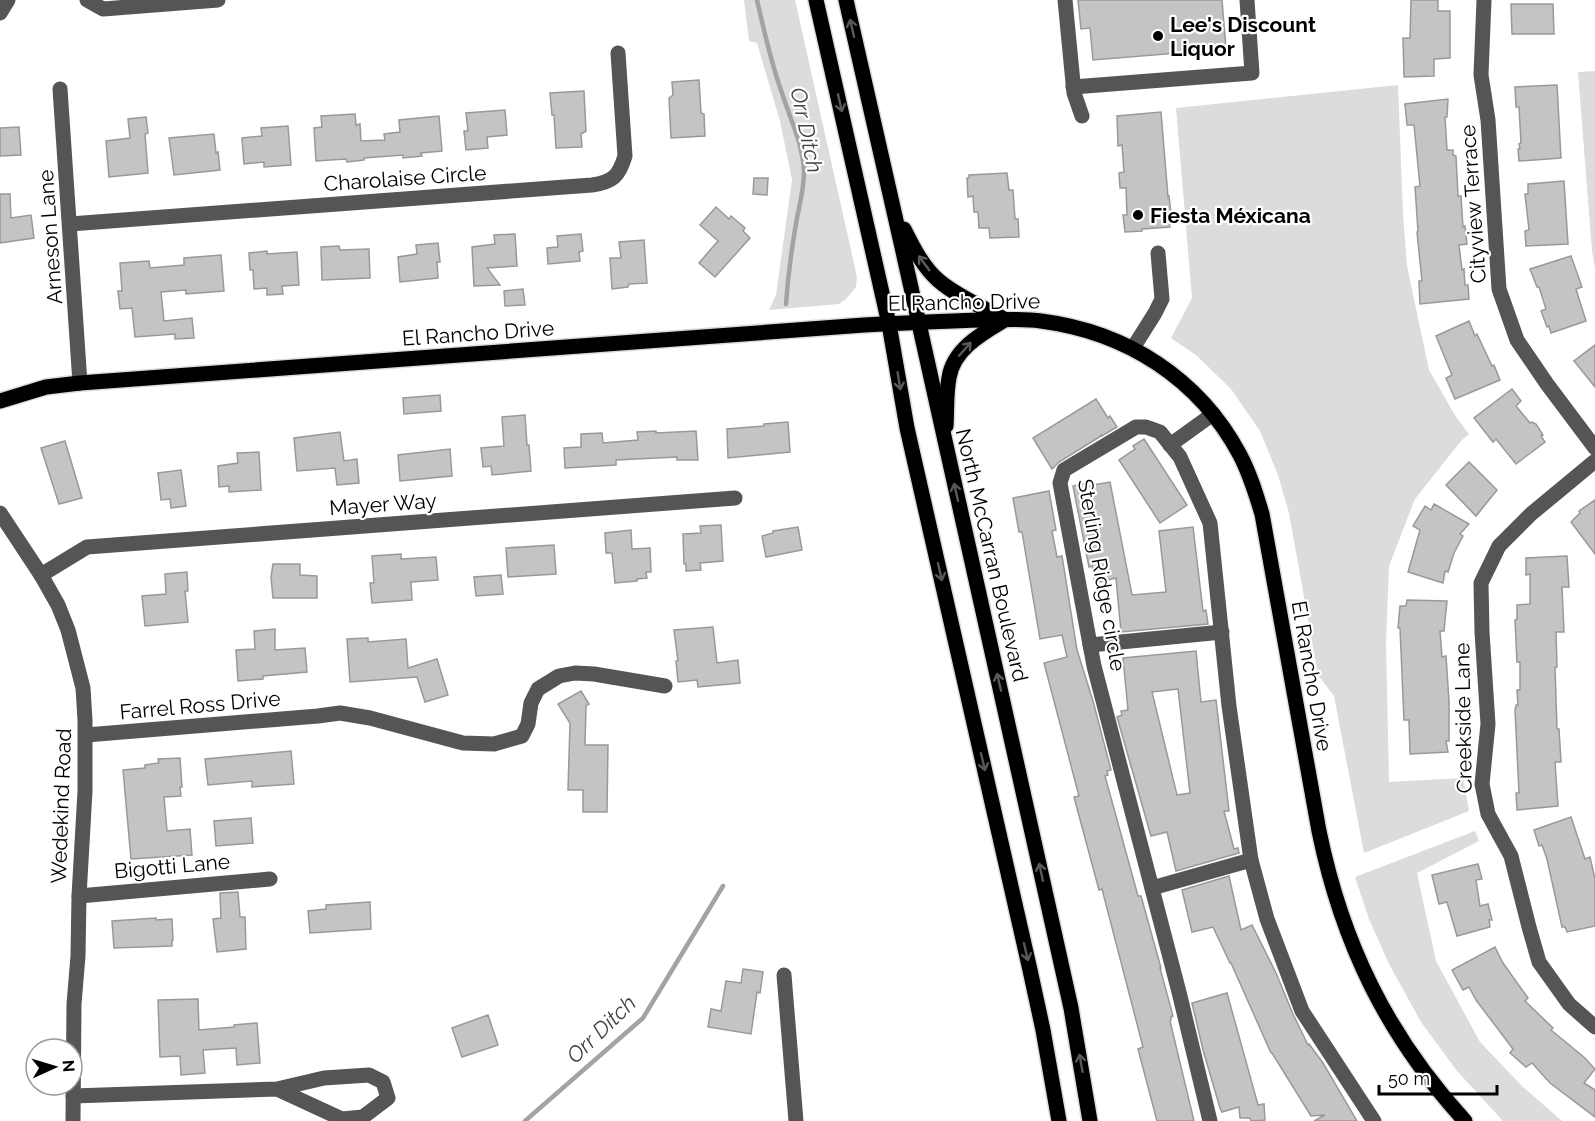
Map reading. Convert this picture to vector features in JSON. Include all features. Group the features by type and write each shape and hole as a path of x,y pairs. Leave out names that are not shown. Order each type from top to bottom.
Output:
{"main road":[{"path":"816,0 889,324 907,429 1030,970 1059,1121"},
{"name":"North McCarran Boulevard","path":"846,0 1071,1008 1090,1121"},
{"path":"893,208 913,247 938,280 1006,320"},
{"path":"946,445 948,378 952,367 969,344 1006,320"},
{"name":"El Rancho Drive","path":"0,401 46,387 80,383 889,324 1038,321 1073,326 1106,336 1133,348 1160,364 1185,384 1213,414 1240,456 1253,485 1262,514 1324,860 1336,901 1356,956 1394,1028 1420,1068 1465,1121"}],"street":[{"path":"0,13 8,0"},
{"path":"87,0 103,9 218,0"},
{"path":"1065,0 1073,87 1082,116"},
{"path":"1073,87 1252,73 1247,0"},
{"name":"Cityview Terrace","path":"1484,0 1481,75 1488,120 1499,289 1517,340 1595,448"},
{"name":"Charolaise Circle","path":"70,224 604,183 613,179 621,169 625,156 618,53"},
{"name":"Arneson Lane","path":"60,89 80,383"},
{"path":"1133,348 1162,299 1158,253"},
{"path":"1170,445 1213,414"},
{"name":"Sterling Ridge circle","path":"1210,1121 1090,645 1060,483 1064,470 1136,427 1146,427 1160,432 1180,457 1210,523 1229,706 1251,860 1267,919 1302,1011 1374,1121"},
{"name":"Creekside Lane","path":"1595,461 1531,514 1499,546 1481,583 1481,593 1488,724 1482,784 1488,814 1511,856 1539,962 1569,1004 1595,1027"},
{"name":"Mayer Way","path":"41,575 87,547 735,498"},
{"name":"Wedekind Road","path":"0,513 58,605 68,630 82,688 86,735 85,791 74,1037"},
{"path":"1090,645 1222,632"},
{"name":"Farrel Ross Drive","path":"86,735 340,713 370,718 463,743 494,744 522,736 528,724 531,703 538,689 559,676 575,673 594,674 665,686"},
{"path":"1152,888 1251,860"},
{"name":"Bigotti Lane","path":"79,896 270,879"},
{"path":"784,975 796,1121"},
{"path":"84,1096 277,1089 324,1078 369,1075 383,1082 388,1098 363,1117 342,1119 277,1089"},
{"name":"Wedekind Road","path":"73,1097 73,1121"}],"shaded area":[{"path":"744,0 795,0 857,277 856,287 839,304 769,310 776,295 792,180 780,121 757,43 749,41"},
{"path":"1595,71 1595,268 1578,72"},
{"path":"1398,85 1407,266 1429,370 1456,417 1469,434 1415,499 1389,566 1386,642 1389,782 1463,778 1469,811 1364,853 1334,696 1318,675 1289,513 1278,475 1260,431 1231,389 1196,355 1171,338 1192,298 1176,108"},
{"path":"1475,831 1479,841 1417,873 1436,961 1480,1042 1522,1086 1562,1121 1503,1121 1457,1071 1421,1022 1389,964 1369,919 1355,877"}],"building":[{"name":"Lee's Discount Liquor","path":"1078,0 1222,0 1226,49 1093,60 1090,28 1081,29"},
{"path":"1411,0 1438,0 1438,11 1450,11 1450,58 1434,59 1434,76 1404,77 1403,38 1410,38"},
{"path":"1511,4 1553,4 1554,34 1512,34"},
{"path":"699,80 705,136 671,138 669,98 673,95 672,82"},
{"path":"1557,85 1561,158 1519,161 1518,149 1521,143 1519,107 1516,107 1515,87"},
{"path":"584,91 586,131 581,134 582,147 556,148 550,93"},
{"path":"1448,99 1447,117 1445,117 1447,150 1453,150 1453,155 1456,156 1458,196 1461,196 1463,227 1465,226 1467,244 1459,245 1469,299 1420,304 1419,281 1422,281 1415,187 1420,186 1414,125 1407,125 1405,104"},
{"path":"505,110 507,135 487,137 488,148 466,150 464,131 468,131 466,113"},
{"path":"1161,112 1171,213 1169,214 1170,227 1125,232 1123,215 1127,215 1126,188 1120,188 1119,173 1124,172 1122,145 1118,146 1117,116"},
{"path":"355,114 356,125 360,124 361,141 385,140 384,134 400,132 399,120 439,116 442,151 403,158 403,155 364,158 364,160 347,162 346,159 316,161 314,128 322,127 321,116"},
{"path":"146,117 148,173 109,177 106,141 130,138 128,119"},
{"path":"288,126 291,165 264,167 264,162 244,164 242,138 262,136 261,128"},
{"path":"19,127 21,155 0,156 0,128"},
{"path":"214,134 220,170 174,175 169,138"},
{"path":"1007,173 1009,190 1013,190 1019,237 990,238 989,228 979,228 978,212 974,212 973,196 968,197 967,178 969,175"},
{"path":"754,178 768,178 767,195 753,194"},
{"path":"1564,181 1568,244 1526,246 1525,231 1529,230 1525,194 1528,194 1528,184"},
{"path":"0,194 10,194 11,218 31,215 34,238 0,243"},
{"path":"716,207 729,219 731,216 745,228 743,231 750,238 715,277 699,263 718,241 700,225"},
{"path":"515,234 517,266 487,268 500,285 474,286 472,247 495,244 494,235"},
{"path":"581,234 583,251 579,252 580,261 548,264 547,248 558,247 557,236"},
{"path":"644,240 647,283 629,284 628,287 612,289 610,258 621,258 619,242"},
{"path":"438,243 440,262 437,262 438,278 400,282 398,257 417,254 416,245"},
{"path":"339,246 340,250 369,249 370,278 322,280 321,247"},
{"path":"267,251 267,254 297,252 299,285 282,286 283,294 267,295 267,288 254,289 249,253"},
{"path":"221,255 224,291 186,294 186,290 161,292 164,321 192,318 194,338 175,339 175,334 135,337 132,308 120,309 118,291 122,291 120,263 149,261 150,268 184,265 184,258"},
{"path":"1571,256 1582,287 1576,289 1586,321 1551,333 1541,311 1546,309 1539,287 1530,269"},
{"path":"523,289 525,305 505,306 504,291"},
{"path":"1469,321 1500,380 1455,399 1446,378 1452,375 1436,336"},
{"path":"1595,345 1595,387 1574,361"},
{"path":"1512,389 1521,401 1516,406 1530,423 1536,424 1545,442 1516,464 1496,439 1493,442 1474,418"},
{"path":"440,395 441,411 404,414 403,398"},
{"path":"1096,399 1108,418 1110,416 1117,427 1102,436 1101,434 1052,469 1033,438"},
{"path":"525,415 531,471 492,475 491,466 483,467 481,448 504,446 502,417"},
{"path":"788,422 790,452 728,458 727,429"},
{"path":"656,431 656,433 696,431 698,460 677,460 677,457 616,460 616,465 565,468 564,448 581,447 581,434 602,433 603,443 638,440 637,432"},
{"path":"340,432 344,461 357,459 359,483 337,485 335,468 297,471 294,438"},
{"path":"1144,439 1187,505 1160,523 1119,460 1135,449 1133,446"},
{"path":"65,441 82,498 59,504 41,448"},
{"path":"450,449 452,476 400,481 398,455"},
{"path":"259,452 261,490 229,492 229,486 219,487 218,466 238,463 237,453"},
{"path":"1469,462 1497,490 1476,516 1446,485"},
{"path":"181,470 186,506 171,508 170,499 161,500 158,473"},
{"path":"1110,482 1132,595 1166,592 1159,531 1193,527 1203,611 1206,610 1208,624 1121,632 1116,578 1095,583 1092,566 1089,567 1073,486"},
{"path":"1049,491 1056,530 1052,531 1057,557 1062,556 1077,650 1111,770 1107,771 1108,775 1105,776 1138,896 1141,896 1161,968 1173,1016 1170,1021 1194,1121 1157,1121 1138,1049 1143,1047 1102,889 1099,890 1074,797 1079,796 1044,663 1067,657 1062,635 1040,639 1022,532 1019,532 1013,498"},
{"path":"1595,500 1595,554 1571,522 1580,513 1579,511"},
{"path":"1434,504 1469,524 1460,534 1463,536 1448,572 1445,571 1443,583 1408,572 1420,530 1413,526 1425,506 1431,510"},
{"path":"721,525 723,561 700,563 701,570 686,571 683,534 701,533 700,526"},
{"path":"798,527 802,550 766,557 762,536 773,533 773,531"},
{"path":"631,530 632,549 650,548 651,572 646,572 647,578 615,583 612,553 606,553 605,533"},
{"path":"554,545 556,574 508,577 506,548"},
{"path":"401,554 401,559 436,557 438,580 411,582 412,600 372,603 370,583 374,583 372,556"},
{"path":"1567,556 1569,587 1562,587 1564,632 1556,632 1557,729 1559,729 1561,762 1555,762 1558,806 1517,810 1516,793 1519,793 1515,710 1518,705 1517,690 1520,690 1520,662 1517,662 1515,620 1517,619 1517,605 1530,604 1530,574 1526,575 1526,558"},
{"path":"273,564 300,564 300,575 317,576 317,598 273,598 271,577"},
{"path":"187,572 188,591 185,591 188,622 145,626 142,596 166,594 165,574"},
{"path":"501,575 503,594 476,596 474,577"},
{"path":"1407,600 1447,601 1444,631 1440,631 1442,657 1446,656 1449,701 1449,741 1446,741 1448,752 1410,754 1409,720 1404,720 1400,628 1398,628 1400,606 1406,606"},
{"path":"713,627 717,663 738,660 740,683 698,687 697,680 678,682 674,630"},
{"path":"275,629 275,650 305,648 307,672 238,681 236,650 255,649 254,631"},
{"path":"368,638 368,642 406,639 408,668 437,659 448,695 425,702 417,677 350,682 347,639"},
{"path":"1196,651 1201,702 1216,700 1229,811 1224,811 1234,849 1238,848 1239,853 1176,871 1167,832 1151,836 1117,717 1122,715 1121,711 1128,710 1123,658","holes":["1178,689 1190,793 1177,795 1152,692"]},
{"path":"581,691 589,704 586,706 585,745 608,745 607,812 583,812 583,790 568,790 570,723 558,704"},
{"path":"291,751 294,784 252,787 252,781 208,785 205,759"},
{"path":"180,758 181,796 164,797 167,831 190,829 192,855 131,859 123,770 145,768 145,765 159,763 158,759"},
{"path":"1571,817 1585,859 1590,857 1595,879 1595,926 1567,932 1565,927 1562,927 1547,859 1542,845 1539,846 1534,830"},
{"path":"251,818 253,843 216,846 214,821"},
{"path":"1478,864 1482,879 1476,880 1480,906 1488,904 1492,920 1489,920 1490,927 1457,936 1447,902 1439,904 1432,875"},
{"path":"1229,876 1241,930 1252,925 1308,1045 1323,1063 1357,1121 1314,1121 1325,1115 1311,1116 1271,1053 1213,927 1192,932 1182,890"},
{"path":"238,892 240,917 245,917 246,949 217,952 213,919 221,918 220,893"},
{"path":"370,902 371,929 310,933 308,911 326,909 326,905"},
{"path":"156,918 156,920 172,919 172,946 114,948 112,921"},
{"path":"1495,947 1503,963 1528,998 1525,1001 1553,1028 1551,1030 1595,1069 1584,1083 1595,1090 1595,1117 1550,1083 1532,1063 1526,1067 1510,1053 1513,1049 1476,1000 1469,987 1463,990 1452,970"},
{"path":"743,969 763,972 760,993 757,992 751,1034 708,1027 711,1009 721,1011 726,981 741,983"},
{"path":"1227,993 1258,1105 1264,1104 1265,1120 1251,1121 1250,1118 1240,1118 1239,1107 1222,1112 1220,1108 1192,1003"},
{"path":"198,999 199,1030 257,1023 260,1063 237,1065 236,1048 203,1050 205,1073 181,1075 180,1056 160,1057 158,1000"},
{"path":"488,1015 498,1045 462,1057 452,1028"}],"waterway":[{"name":"Orr Ditch","path":"757,0 771,59 799,142 804,172 786,304"},
{"name":"Orr Ditch","path":"525,1121 643,1018 723,886"}],"place":[{"name":"Lee's Discount Liquor","path":"1158,36"},
{"name":"Fiesta Méxicana","path":"1138,215"}]}
